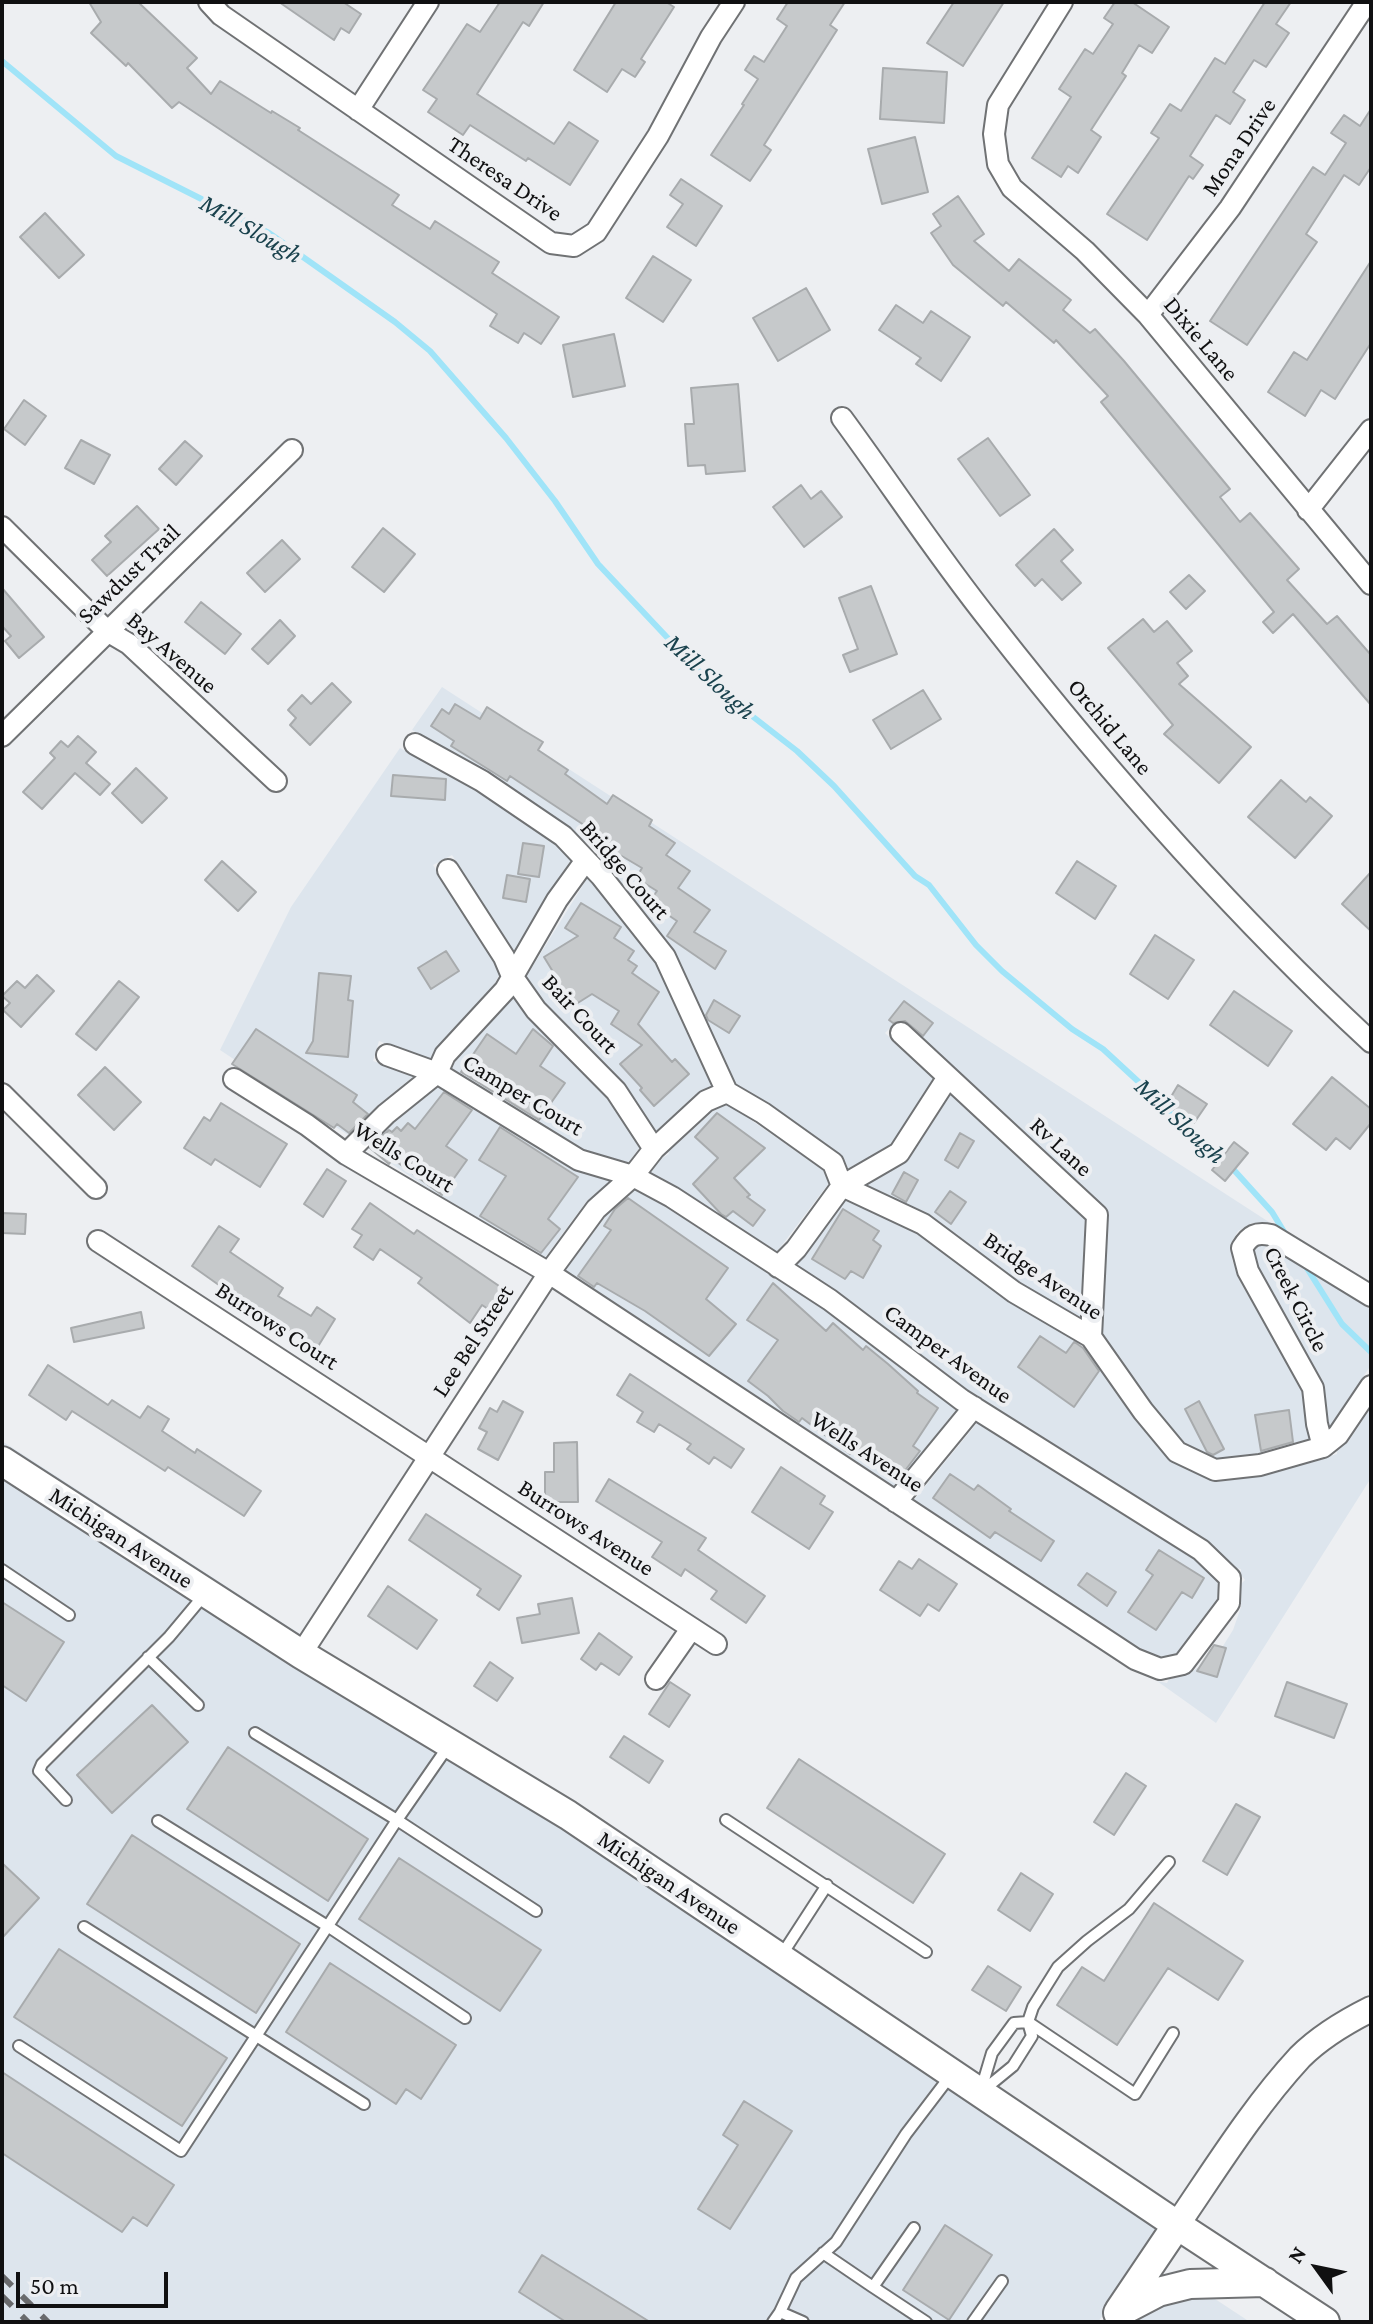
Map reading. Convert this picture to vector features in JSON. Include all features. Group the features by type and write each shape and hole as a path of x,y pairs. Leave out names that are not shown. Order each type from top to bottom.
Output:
{"main road":[{"name":"Michigan Avenue","path":"2,1461 301,1654 568,1815 1325,2322"},
{"path":"1115,2317 1177,2225"},
{"path":"1115,2317 1158,2292 1190,2284 1265,2282"}],"street":[{"name":"Theresa Drive","path":"209,2 221,15 551,243 574,246 596,232 643,160 711,37 734,2"},
{"path":"358,110 428,2"},
{"name":"Dixie Lane","path":"1062,2 998,105 994,134 998,164 1012,188 1085,251 1148,315 1371,584"},
{"name":"Mona Drive","path":"1148,315 1230,208 1367,2"},
{"name":"Orchid Lane","path":"842,418 989,621 1077,730 1164,829 1326,1000 1371,1042"},
{"path":"1308,510 1371,430"},
{"name":"Sawdust Trail","path":"2,736 292,450"},
{"name":"Bay Avenue","path":"2,527 107,631 129,644 276,781"},
{"name":"Bridge Court","path":"415,744 482,781 527,811 563,836 586,860 665,957 727,1092"},
{"path":"346,1154 386,1114 437,1073 445,1055 505,990 557,900 586,860"},
{"name":"Bair Court","path":"448,870 536,1010 616,1091 654,1149"},
{"name":"Rv Lane","path":"901,1033 1097,1215 1091,1337"},
{"name":"Camper Court","path":"387,1055 437,1073 579,1160 633,1176"},
{"path":"778,1267 796,1249 842,1186 899,1153 948,1077"},
{"name":"Wells Court","path":"234,1079 346,1154 549,1273"},
{"path":"727,1092 763,1113 833,1163 842,1186"},
{"name":"Lee Bel Street","path":"301,1654 428,1455 549,1273 596,1209 706,1101 727,1092"},
{"path":"2,1094 96,1188"},
{"name":"Camper Avenue","path":"633,1176 672,1197 830,1300 974,1407 1201,1550 1230,1578 1229,1603 1183,1664 1160,1669"},
{"name":"Bridge Avenue","path":"842,1186 923,1224 1014,1292 1091,1337 1143,1411 1177,1452 1215,1470 1260,1465 1323,1447"},
{"name":"Creek Circle","path":"1323,1447 1313,1388 1248,1271 1242,1248 1248,1237 1258,1233 1271,1235 1371,1296"},
{"name":"Burrows Court","path":"98,1241 428,1455"},
{"name":"Wells Avenue","path":"549,1273 1135,1659 1160,1669"},
{"path":"1323,1447 1338,1435 1371,1386"},
{"path":"896,1502 974,1407"},
{"name":"Burrows Avenue","path":"428,1455 716,1644"},
{"path":"656,1679 691,1629"},
{"path":"1177,2225 1246,2124 1302,2055 1371,2009"}],"lane":[{"path":"2,1570 69,1615"},
{"path":"66,1800 39,1771 42,1764 148,1657 206,1593"},
{"path":"148,1657 198,1705"},
{"path":"255,1733 397,1820 536,1911"},
{"path":"19,2046 181,2151 397,1820 451,1744"},
{"path":"726,1820 926,1952"},
{"path":"158,1821 329,1927 465,2018"},
{"path":"980,2093 1013,2066 1032,2036 1028,2022 1033,2007 1058,1967 1129,1909 1169,1862"},
{"path":"780,1958 827,1885"},
{"path":"84,1927 364,2104"},
{"path":"980,2093 992,2053 1014,2023 1028,2022 1135,2094 1173,2033"},
{"path":"773,2322 796,2278 836,2242 906,2134 952,2074"},
{"path":"873,2287 914,2228"},
{"path":"823,2253 926,2322"},
{"path":"973,2322 1002,2281"},
{"path":"780,2312 803,2322"}],"shaded area":[{"path":"442,687 1272,1224 1252,1223 1238,1231 1232,1242 1232,1260 1242,1285 1302,1389 1309,1439 1256,1454 1216,1459 1184,1444 1152,1406 1102,1335 1108,1217 1104,1208 900,1018 885,1033 934,1078 891,1145 847,1169 838,1155 736,1085 674,951 600,860 601,857 569,827 512,788 412,730"},
{"path":"400,748 476,790 556,843 572,859 514,952 452,855 433,865 494,960 499,975 436,1048 430,1060 379,1041 373,1061 414,1076 348,1135 220,1050 291,907"},
{"path":"588,877 655,962 713,1086 697,1093 655,1132 624,1084 544,1003 526,977"},
{"path":"514,997 527,1015 608,1097 640,1147 628,1163 583,1150 451,1070"},
{"path":"438,1087 573,1169 610,1181 586,1202 544,1259 453,1205 368,1148 394,1122"},
{"path":"951,1094 1085,1218 1080,1319 1020,1283 929,1216 865,1185 909,1159"},
{"path":"728,1104 823,1170 829,1183 776,1253 650,1174 668,1152 713,1111"},
{"path":"635,1190 824,1309 957,1409 893,1488 565,1271 605,1217"},
{"path":"846,1199 917,1233 1008,1300 1079,1342 1134,1417 1169,1458 1211,1480 1264,1475 1337,1454 1371,1407 1371,1478 1216,1723 1157,1681 1167,1683 1169,1679 1190,1673 1218,1654 1233,1630 1241,1607 1241,1584 1245,1580 1241,1569 1234,1568 1206,1541 968,1391 837,1292 796,1266"},
{"path":"1261,1244 1297,1262 1371,1310 1371,1365 1329,1428 1323,1383 1254,1259 1253,1252"},
{"path":"978,1422 1195,1559 1218,1582 1218,1600 1213,1618 1199,1639 1177,1654 1159,1658 1140,1649 913,1501"},
{"path":"2,1441 300,1634 297,1639 2,1449"},
{"path":"2,1473 563,1824 1161,2227 1109,2304 1102,2308 1105,2312 1098,2322 2,2322"},
{"path":"1206,2293 1250,2322 1126,2322 1163,2302"}],"building":[{"path":"89,2 138,2 197,58 187,68 211,94 220,81 272,111 399,195 392,205 430,229 435,221 499,262 492,273 559,317 541,344 524,333 518,343 490,326 497,314 179,102 172,108 128,63 126,66 91,33 101,22"},
{"path":"279,2 343,2 361,14 349,33 341,28 334,40"},
{"path":"500,2 544,2 529,26 523,22 477,94 554,144 569,122 598,141 570,185 470,125 463,135 428,112 437,99 423,90 467,24 480,32"},
{"path":"616,2 666,2 674,7 641,59 645,62 635,77 622,69 607,92 574,70"},
{"path":"788,2 845,2 830,25 837,30 764,145 771,150 750,181 711,155 758,79 745,70 754,56 764,62 787,26 777,19"},
{"path":"954,2 1004,2 963,66 927,43"},
{"path":"1115,2 1132,2 1169,27 1152,53 1139,45 1122,73 1126,76 1091,130 1101,137 1078,173 1068,166 1061,177 1032,158 1071,97 1059,89 1085,49 1093,54 1113,24 1104,18"},
{"path":"1265,2 1291,2 1276,24 1289,33 1266,67 1254,60 1233,92 1245,100 1230,124 1216,115 1190,156 1203,165 1193,179 1189,176 1147,240 1107,214 1159,138 1151,133 1170,104 1181,111 1215,58 1225,64"},
{"path":"883,68 947,72 944,123 880,119"},
{"path":"1371,109 1371,167 1359,185 1344,175 1306,234 1317,242 1247,345 1210,321 1313,167 1325,175 1346,143 1331,133 1344,115 1360,126"},
{"path":"915,137 928,192 882,204 868,149"},
{"path":"681,179 722,206 696,246 667,227 683,204 670,195"},
{"path":"958,196 984,234 974,241 1009,271 1019,259 1071,300 1063,310 1090,333 1095,329 1124,361 1230,489 1220,497 1240,522 1250,513 1299,569 1287,580 1327,624 1337,616 1371,655 1371,705 1293,614 1273,633 1263,622 1274,612 1101,402 1108,396 1056,340 1054,343 1006,302 1003,306 953,265 931,233 941,226 933,214"},
{"path":"45,213 84,255 59,278 20,237"},
{"path":"653,256 691,280 663,322 626,298"},
{"path":"1371,261 1371,343 1335,399 1321,390 1305,416 1268,392 1294,352 1307,360"},
{"path":"806,288 830,330 778,361 753,318"},
{"path":"896,305 923,323 931,311 970,337 941,381 916,364 921,358 879,330"},
{"path":"614,334 625,386 573,397 563,345"},
{"path":"738,384 745,471 706,474 705,465 688,466 685,424 694,424 691,388"},
{"path":"24,400 46,416 25,445 4,429"},
{"path":"988,438 1030,495 1000,516 958,459"},
{"path":"81,440 110,455 94,484 65,468"},
{"path":"185,441 202,456 176,485 159,469"},
{"path":"801,485 811,499 821,491 842,517 804,547 773,507"},
{"path":"137,506 159,529 107,576 92,560 111,542 105,536"},
{"path":"383,528 415,554 384,592 352,567"},
{"path":"1054,529 1073,550 1061,561 1081,583 1062,600 1042,579 1035,586 1016,565"},
{"path":"282,540 300,559 265,592 247,573"},
{"path":"1189,575 1205,591 1186,609 1170,592"},
{"path":"871,586 897,654 850,672 843,655 858,649 839,598"},
{"path":"2,588 44,637 19,658 5,641 11,636 2,626"},
{"path":"201,602 241,634 225,654 185,622"},
{"path":"1143,619 1154,632 1167,621 1192,651 1177,663 1188,676 1179,684 1251,747 1219,783 1164,734 1173,725 1108,648"},
{"path":"280,620 295,636 268,664 252,649"},
{"path":"332,683 351,702 310,745 290,725 296,718 288,710 302,695 311,704"},
{"path":"923,690 941,719 891,749 873,720"},
{"path":"455,704 480,719 487,707 543,742 538,750 568,770 565,774 607,804 613,795 652,820 649,826 675,843 666,855 690,871 678,888 710,910 694,932 726,951 715,969 667,936 677,921 649,902 657,891 636,878 642,868 510,776 507,781 451,746 454,741 431,726 442,709 449,714"},
{"path":"78,736 96,752 86,763 110,784 100,795 75,773 42,809 23,792 55,758 50,753 61,741 68,747"},
{"path":"136,768 167,798 142,823 112,793"},
{"path":"393,775 446,779 445,800 391,796"},
{"path":"1281,780 1306,802 1310,797 1332,816 1295,858 1248,817"},
{"path":"523,843 544,846 539,877 518,874"},
{"path":"222,861 256,892 238,911 205,880"},
{"path":"1077,861 1116,886 1095,919 1056,893"},
{"path":"1371,872 1371,931 1342,904"},
{"path":"507,875 530,879 526,902 503,898"},
{"path":"581,903 621,927 614,938 634,951 628,960 637,966 632,973 659,992 638,1024 672,1062 675,1059 689,1074 654,1106 620,1064 642,1045 611,1024 619,1011 592,994 565,1011 549,986 558,980 544,957 578,936 565,928"},
{"path":"1155,935 1194,960 1168,999 1130,974"},
{"path":"446,951 459,971 431,989 418,968"},
{"path":"319,973 351,976 348,1000 353,1001 348,1057 306,1053 313,1041"},
{"path":"37,975 54,991 21,1027 3,1010 10,1003 2,996 17,981 25,988"},
{"path":"119,981 139,997 96,1050 76,1034"},
{"path":"1234,991 1292,1031 1268,1066 1210,1025"},
{"path":"714,1000 740,1016 729,1033 708,1020 706,1015"},
{"path":"904,1001 933,1023 923,1036 905,1021 893,1023 889,1020"},
{"path":"256,1029 357,1095 353,1102 368,1114 349,1133 337,1124 334,1128 232,1064"},
{"path":"533,1029 553,1046 540,1066 565,1083 539,1120 461,1072 487,1034 516,1054"},
{"path":"105,1067 141,1102 114,1130 78,1095"},
{"path":"1332,1077 1371,1109 1371,1123 1350,1149 1336,1138 1326,1150 1293,1124"},
{"path":"1178,1085 1207,1104 1194,1123 1166,1105"},
{"path":"444,1092 472,1110 446,1146 467,1160 442,1195 393,1159 389,1164 370,1148 389,1130 392,1132 397,1127 401,1131 408,1123 415,1129"},
{"path":"221,1103 287,1144 260,1187 215,1159 211,1165 184,1148 204,1117 210,1121"},
{"path":"717,1113 765,1148 734,1178 750,1195 747,1197 765,1210 753,1226 733,1211 726,1217 721,1214 693,1184 718,1158 695,1137"},
{"path":"500,1127 578,1177 548,1219 560,1229 541,1253 480,1216 506,1176 479,1160"},
{"path":"960,1133 974,1141 958,1168 945,1160"},
{"path":"1234,1142 1248,1153 1225,1181 1212,1170"},
{"path":"327,1169 346,1181 323,1217 304,1204"},
{"path":"904,1172 918,1180 906,1202 892,1194"},
{"path":"950,1191 966,1202 951,1224 935,1212"},
{"path":"628,1198 728,1268 706,1299 736,1324 709,1356 645,1311 597,1283 594,1287 578,1276 611,1230 604,1226 615,1209"},
{"path":"370,1203 414,1234 417,1230 505,1290 491,1311 482,1305 470,1323 418,1283 422,1278 380,1249 373,1260 354,1247 362,1235 352,1229"},
{"path":"843,1209 879,1231 873,1240 881,1246 863,1278 851,1271 845,1279 812,1259"},
{"path":"2,1213 26,1214 25,1234 2,1233"},
{"path":"219,1226 239,1239 230,1252 283,1288 278,1296 311,1316 317,1307 335,1319 317,1348 264,1317 192,1266"},
{"path":"773,1283 826,1331 833,1323 863,1350 866,1346 938,1408 913,1446 920,1451 897,1481 855,1449 850,1454 802,1418 799,1422 748,1381 778,1340 747,1320"},
{"path":"141,1312 144,1328 74,1342 71,1328"},
{"path":"1040,1336 1066,1353 1076,1343 1099,1371 1074,1407 1018,1367"},
{"path":"48,1365 108,1405 112,1400 140,1418 148,1406 169,1419 162,1431 195,1453 197,1449 261,1491 244,1516 168,1467 165,1471 72,1411 66,1420 29,1395"},
{"path":"630,1374 744,1449 731,1468 714,1457 709,1464 687,1449 691,1444 659,1424 654,1432 637,1422 643,1412 617,1395"},
{"path":"503,1401 523,1412 498,1460 478,1449 487,1432 479,1428 490,1408 497,1412"},
{"path":"1199,1401 1224,1449 1213,1455 1207,1452 1185,1409"},
{"path":"1289,1410 1293,1442 1261,1451 1255,1415"},
{"path":"577,1442 578,1502 545,1502 545,1472 554,1472 554,1443"},
{"path":"781,1467 825,1496 820,1504 833,1512 809,1549 752,1512"},
{"path":"950,1474 974,1490 978,1485 1011,1509 1009,1511 1054,1541 1041,1561 995,1532 990,1538 933,1498"},
{"path":"609,1479 706,1538 698,1550 765,1596 746,1623 711,1599 717,1591 685,1569 681,1576 652,1557 662,1542 596,1501"},
{"path":"426,1514 521,1576 499,1610 477,1595 481,1589 409,1540"},
{"path":"1159,1550 1204,1578 1192,1598 1182,1592 1156,1630 1128,1612 1153,1575 1146,1570"},
{"path":"919,1559 957,1584 939,1611 928,1604 920,1616 880,1590 899,1561 912,1569"},
{"path":"1087,1573 1116,1592 1107,1606 1078,1585"},
{"path":"388,1586 437,1620 417,1649 368,1616"},
{"path":"572,1598 579,1633 522,1643 517,1618 540,1614 538,1604"},
{"path":"2,1602 64,1642 26,1701 2,1685"},
{"path":"599,1633 632,1657 619,1675 601,1663 596,1670 581,1659"},
{"path":"1214,1645 1226,1648 1217,1677 1197,1671"},
{"path":"490,1662 513,1678 497,1701 474,1686"},
{"path":"670,1682 690,1695 669,1727 649,1714"},
{"path":"1287,1682 1347,1704 1334,1738 1275,1716"},
{"path":"152,1705 188,1742 112,1813 77,1775"},
{"path":"624,1736 663,1761 649,1783 610,1757"},
{"path":"228,1747 368,1839 328,1901 187,1809"},
{"path":"799,1759 945,1854 913,1903 767,1808"},
{"path":"1126,1773 1146,1786 1114,1835 1094,1822"},
{"path":"1236,1804 1260,1817 1227,1875 1203,1861"},
{"path":"132,1835 300,1944 256,2013 87,1904"},
{"path":"399,1858 541,1950 500,2011 359,1919"},
{"path":"2,1863 39,1898 2,1938"},
{"path":"1021,1873 1053,1894 1030,1931 998,1910"},
{"path":"1154,1903 1243,1961 1218,2000 1168,1968 1117,2045 1057,2005 1082,1967 1104,1981"},
{"path":"59,1949 227,2058 182,2126 14,2017"},
{"path":"330,1963 456,2045 421,2099 406,2089 396,2104 286,2032"},
{"path":"988,1966 1021,1987 1006,2011 972,1990"},
{"path":"2,2072 174,2185 147,2226 133,2217 122,2232 2,2153"},
{"path":"744,2101 792,2131 730,2229 698,2209 738,2145 723,2135"},
{"path":"945,2225 992,2255 949,2320 903,2290"},
{"path":"542,2255 650,2322 566,2322 519,2292"}],"waterway":[{"name":"Mill Slough","path":"2,61 116,156 269,233 395,322 430,351 506,438 555,501 598,564 711,684 797,751 834,786 915,876 929,885 976,945 1002,971 1072,1029 1103,1049 1233,1169 1272,1212 1286,1235"},
{"name":"Mill Slough","path":"1305,1265 1342,1324 1371,1352"}],"railway":[{"path":"2,2276 48,2322"},
{"path":"2,2296 28,2322"}]}
